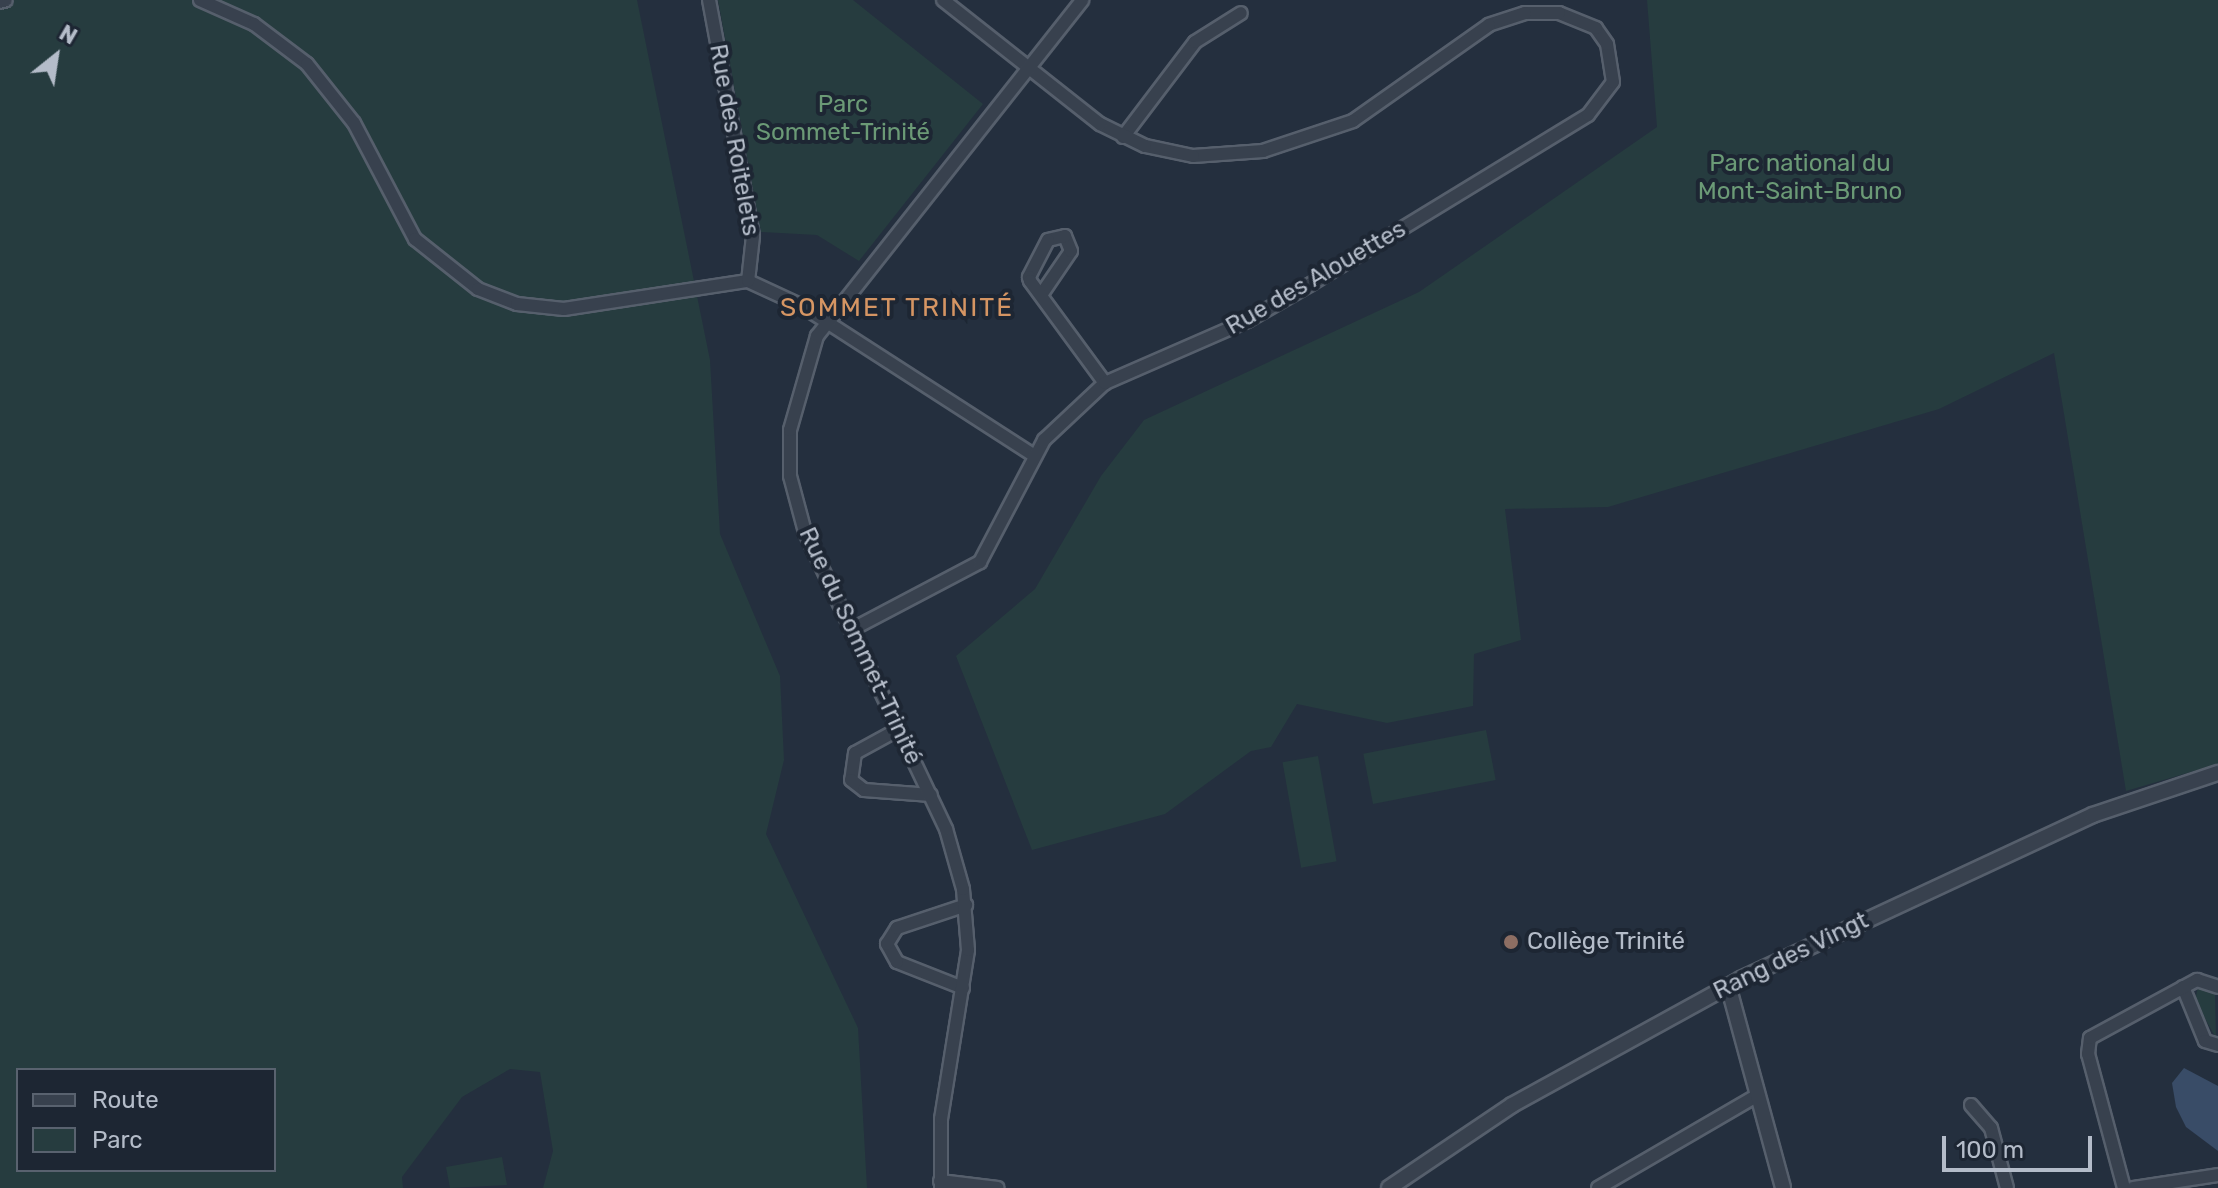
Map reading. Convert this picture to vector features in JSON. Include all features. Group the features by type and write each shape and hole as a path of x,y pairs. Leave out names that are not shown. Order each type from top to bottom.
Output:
{"street":[{"path":"0,2 6,0"},
{"path":"200,0 266,31 314,71 354,123 415,239 478,289 517,304 564,309 748,281 827,323 1033,455"},
{"name":"Rue des Roitelets","path":"709,0 753,236 748,281"},
{"path":"943,0 1123,137 1195,42 1241,13"},
{"name":"Rue du Sommet-Trinité","path":"941,1184 942,1109 963,988 966,905 931,795 805,532 789,463 798,384 827,323 1082,0"},
{"name":"Rue des Alouettes","path":"851,630 980,562 1033,455 1105,383 1247,321 1311,284 1588,115 1609,92 1613,75 1596,28 1565,14 1532,12 1489,25 1369,114 1268,150 1207,158 1123,137"},
{"path":"1041,295 1071,251 1065,236 1050,238 1029,268 1041,295 1105,383"},
{"path":"899,729 855,753 851,780 864,790 931,795"},
{"name":"Rang des Vingt","path":"1393,1187 1512,1105 1728,985 2093,815 2218,773"},
{"path":"963,988 897,962 887,944 897,928 966,905"},
{"path":"2124,1188 2088,1041 2183,987 2204,980 2218,987"},
{"path":"1728,985 1783,1188"},
{"path":"2183,987 2205,1041 2218,1045"},
{"path":"1598,1188 1758,1095"},
{"path":"1971,1105 1991,1128 2007,1188"},
{"path":"2133,1188 2218,1175"},
{"path":"941,1184 998,1188"}],"green space":[{"path":"0,0 637,0 710,360 720,534 780,676 784,760 766,834 858,1028 867,1188 543,1188 553,1151 540,1072 510,1069 462,1097 402,1177 403,1188 0,1188"},
{"name":"Parc Sommet-Trinité","path":"718,0 853,0 983,104 859,261 817,235 761,232"},
{"name":"Parc national du Mont-Saint-Bruno","path":"1647,0 2218,0 2218,764 2126,791 2054,353 1939,409 1608,507 1505,509 1521,640 1474,654 1473,706 1387,723 1297,704 1271,747 1251,751 1165,814 1032,850 956,656 1035,589 1101,476 1144,420 1419,292 1657,127"},
{"path":"1486,730 1496,780 1373,804 1363,754"},
{"path":"1318,756 1337,861 1301,868 1283,762"},
{"path":"2198,987 2215,994 2216,1038 2195,1001"},
{"path":"502,1157 507,1185 450,1188 446,1167"}],"water":[{"path":"2184,1068 2218,1086 2218,1151 2186,1127 2176,1107 2172,1083"}],"place":[{"name":"Collège Trinité","path":"1511,942"}],"district":[{"name":"SOMMET TRINITÉ","path":"897,308"}]}
